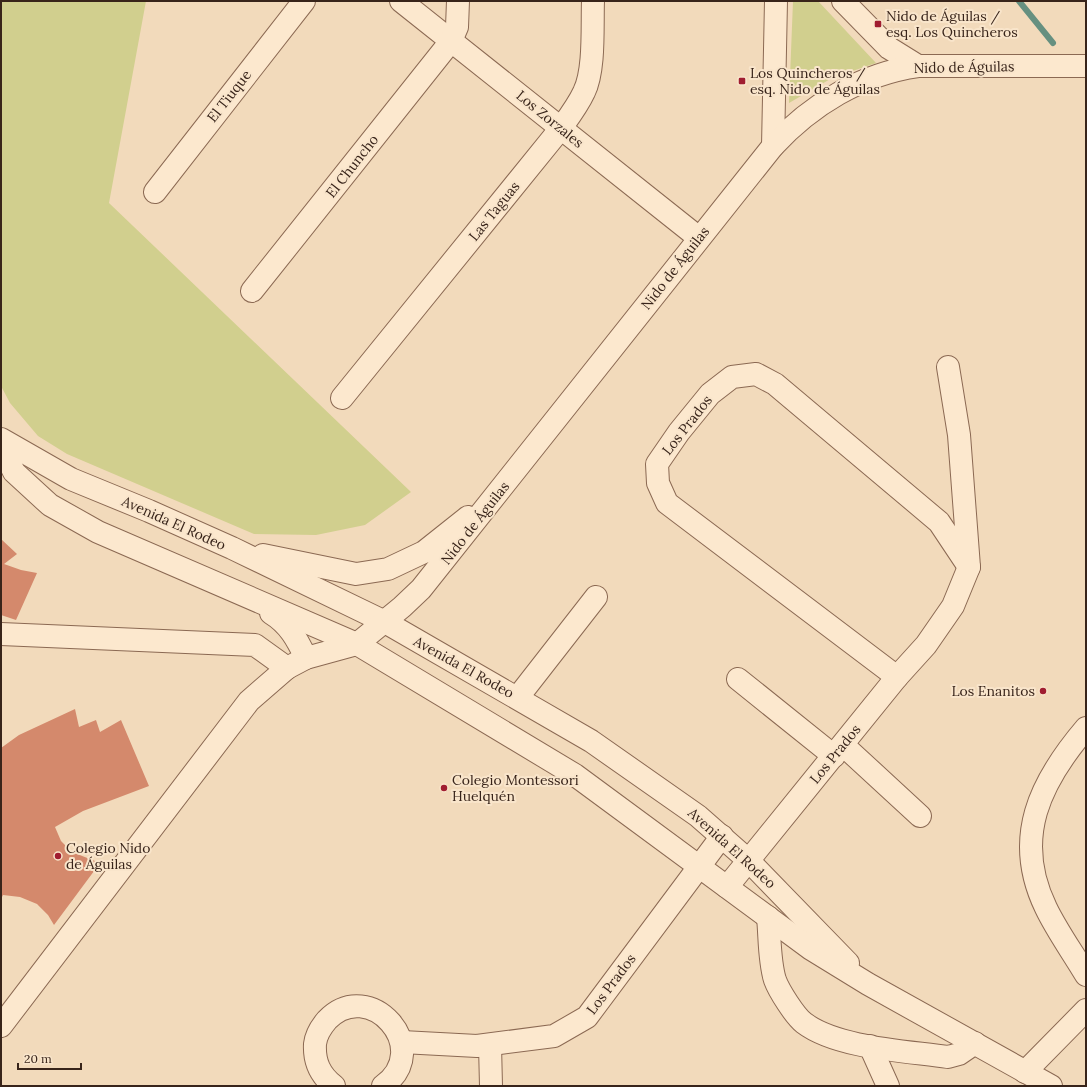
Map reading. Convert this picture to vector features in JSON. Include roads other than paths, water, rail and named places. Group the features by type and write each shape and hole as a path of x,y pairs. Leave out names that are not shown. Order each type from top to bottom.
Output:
{"street":[{"name":"El Tiuque","path":"155,192 304,1"},
{"name":"Los Zorzales","path":"401,1 699,238"},
{"path":"452,41 457,27 458,1"},
{"name":"Las Taguas","path":"342,398 561,128 584,93 588,83 590,70 593,1"},
{"path":"773,146 776,1"},
{"path":"843,1 889,48 918,66"},
{"name":"El Chuncho","path":"252,291 452,41"},
{"name":"Nido de Águilas","path":"357,644 385,622 421,589 773,146 803,117 846,89 884,73 918,66 1086,66"},
{"name":"Los Prados","path":"727,886 839,751 897,678 926,645 953,606 969,567 959,435 948,367"},
{"name":"Los Prados","path":"897,678 667,503 658,483 657,464 679,432 710,394 732,377 756,374 775,384 939,522 969,567"},
{"name":"Avenida El Rodeo","path":"1,439 71,479 149,511 232,548 385,622 591,741 698,816 722,836 816,928 868,984"},
{"name":"Avenida El Rodeo","path":"1,446 14,472 50,505 98,532 357,644 575,776 700,866 811,949 868,984 1051,1086"},
{"path":"50,505 56,490 71,479"},
{"path":"232,548 356,574 388,569 424,552 498,494"},
{"path":"239,593 282,620 294,635 297,663"},
{"path":"518,698 596,597"},
{"path":"1,634 255,645 297,663"},
{"path":"1,1026 249,701 297,663 357,644"},
{"path":"738,679 839,751 920,816"},
{"path":"1086,728 1070,748 1047,782 1035,814 1031,840 1032,858 1039,892 1046,908 1086,975"},
{"name":"Los Prados","path":"402,1042 477,1046 490,1045 554,1036 587,1017 722,836"},
{"path":"768,917 772,970 776,981 803,1023 828,1037 870,1046 948,1057 959,1054 975,1043"},
{"path":"334,1086 326,1080 318,1068 314,1055 316,1040 321,1026 331,1016 345,1009 359,1006 374,1009 387,1017 396,1028 402,1042 402,1056 398,1070 383,1086"},
{"path":"1025,1072 1086,1010"},
{"path":"490,1045 491,1086"},
{"path":"870,1046 888,1086"}],"waterway":[{"path":"1019,1 1053,43"}],"place":[{"name":"Nido de Águilas / esq. Los Quincheros","path":"878,24"},
{"name":"Los Quincheros / esq. Nido de Águilas","path":"742,81"},
{"name":"Los Enanitos","path":"1043,691"},
{"name":"Colegio Montessori Huelquén","path":"444,788"},
{"name":"Colegio Nido de Águilas","path":"58,856"}]}
